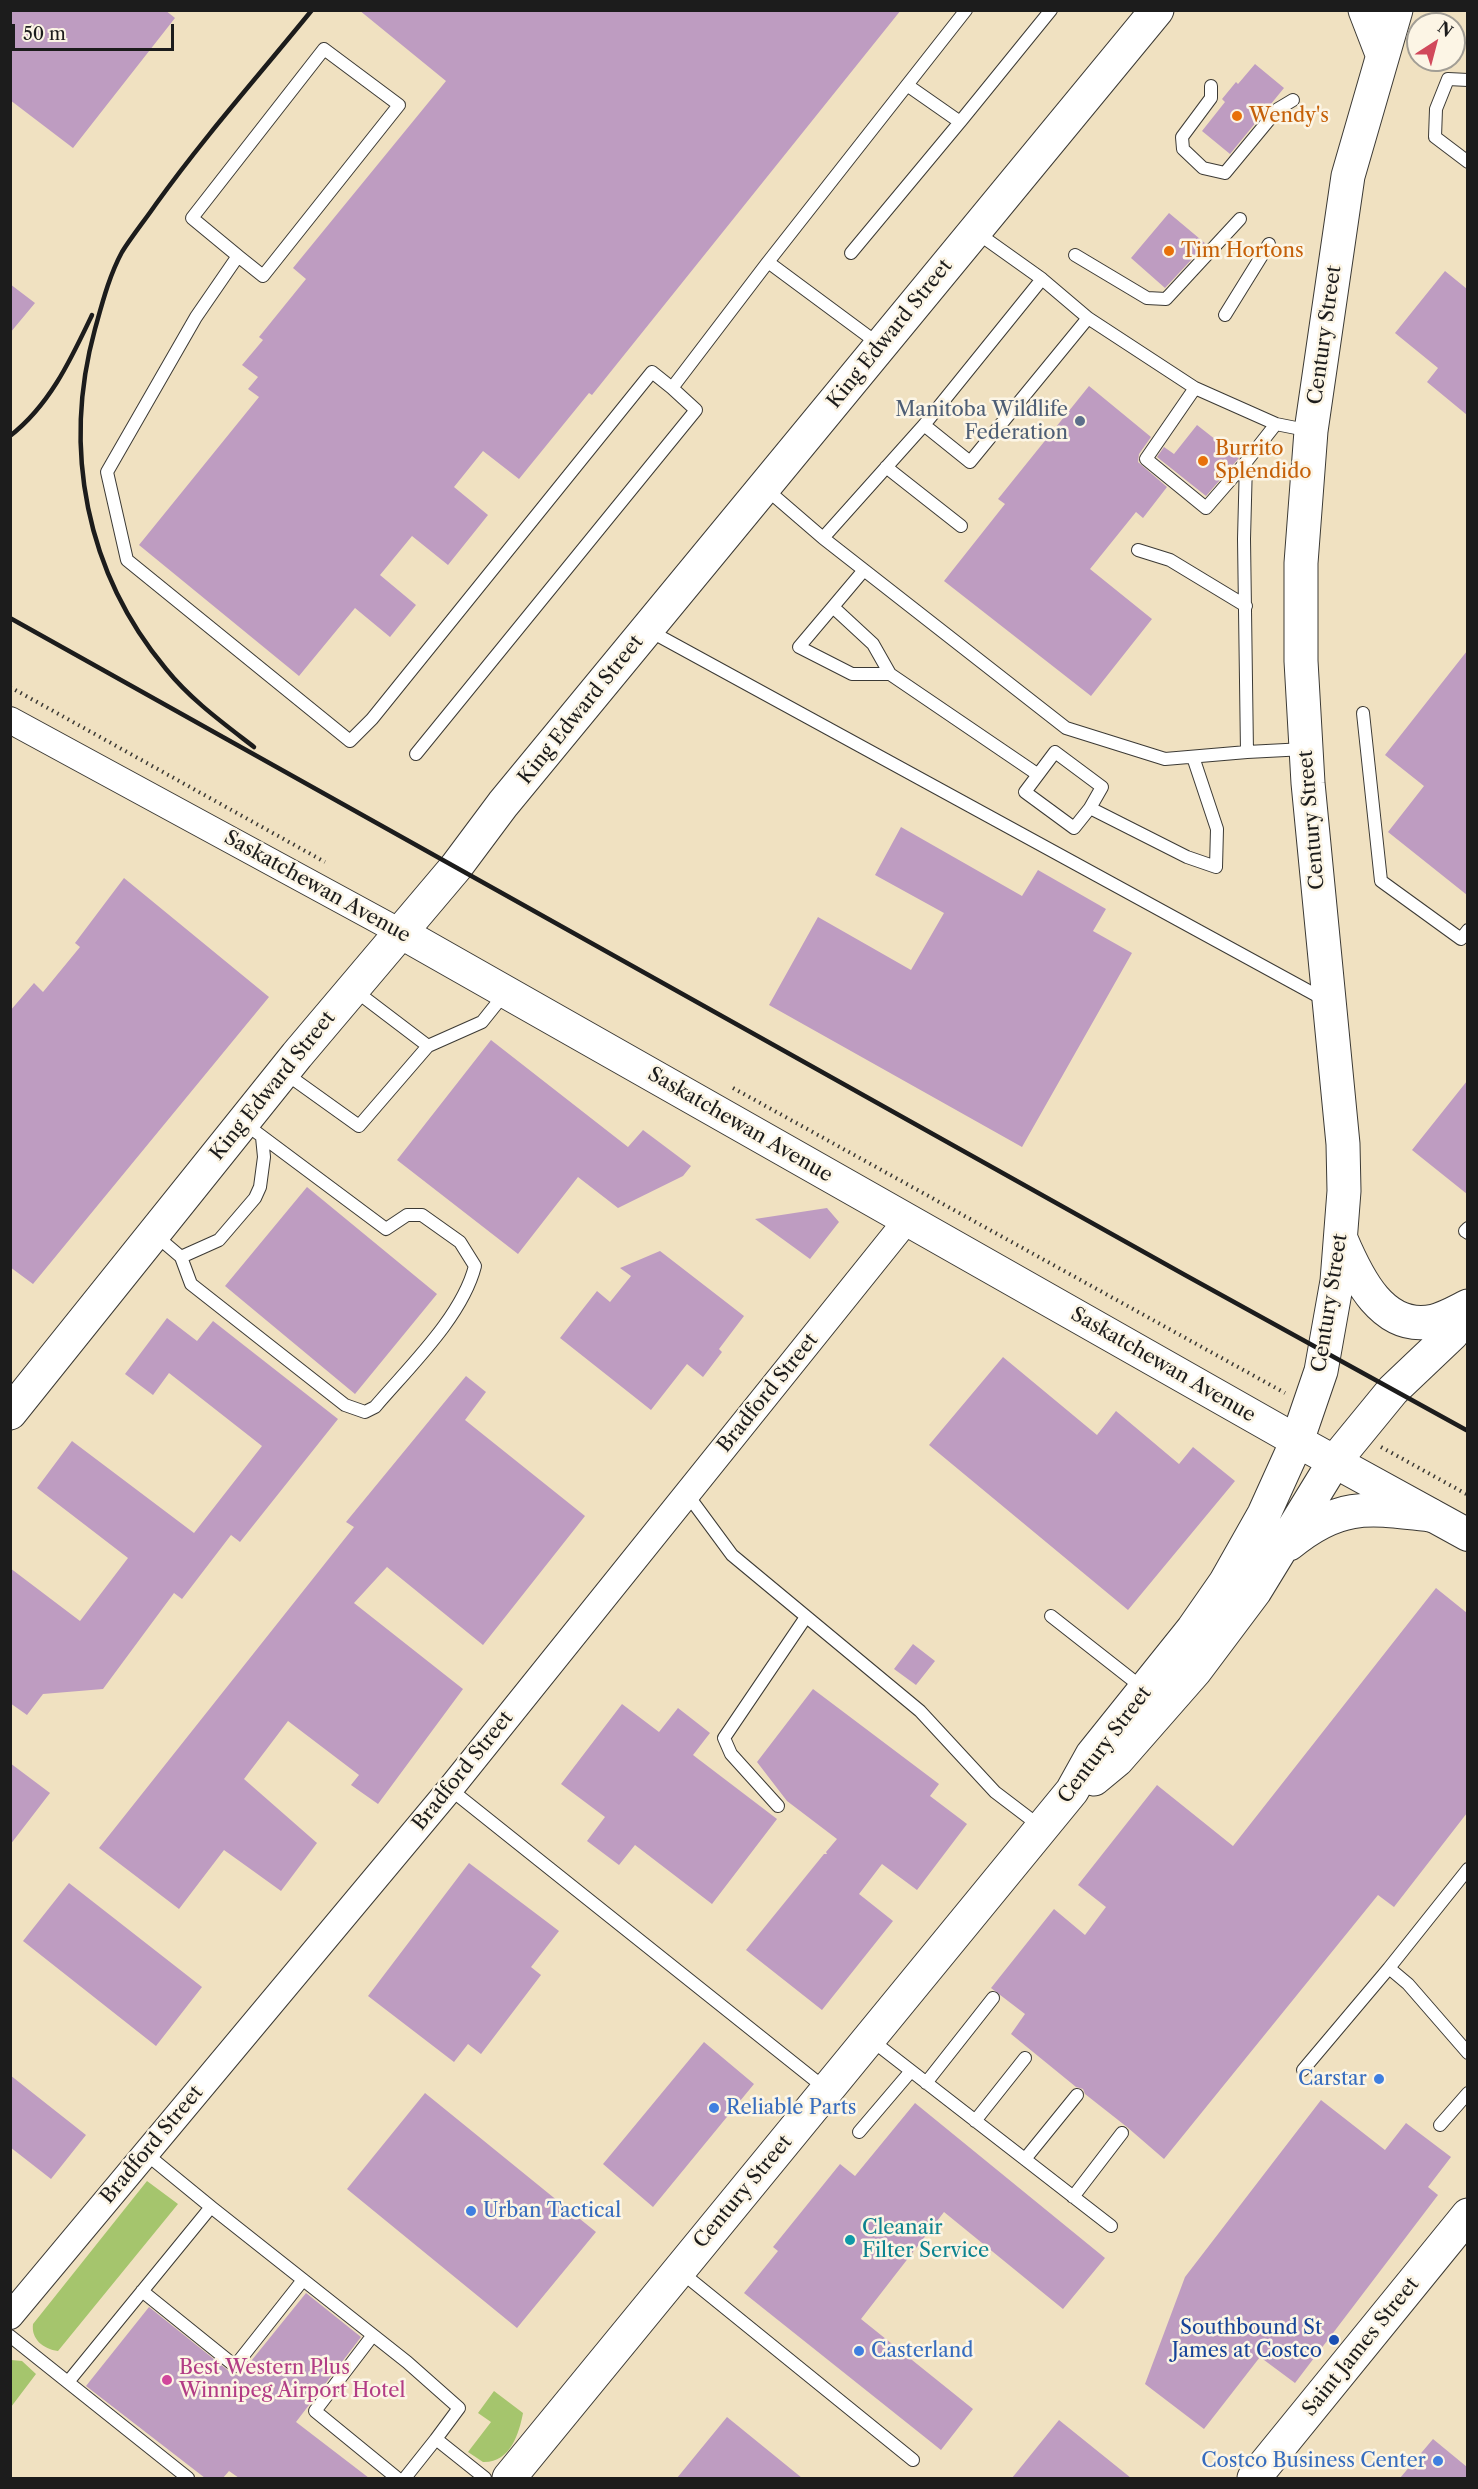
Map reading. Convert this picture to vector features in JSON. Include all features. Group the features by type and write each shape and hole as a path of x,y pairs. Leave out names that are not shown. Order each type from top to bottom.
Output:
{"main road":[{"name":"King Edward Street","path":"10,1413 154,1234 253,1130 283,1072 456,867 503,804 1156,10"},
{"path":"1365,10 1382,54"},
{"name":"Century Street","path":"509,2478 1072,1791 1092,1755 1193,1629 1225,1583 1264,1514 1310,1407 1326,1351 1341,1239 1344,1191 1343,1144 1305,749 1300,562 1311,431 1348,176 1396,10"},
{"path":"1341,1239 1363,1286 1378,1303 1394,1315 1413,1321 1431,1322 1467,1308"},
{"path":"1072,1791 1101,1774 1143,1732 1229,1627 1334,1462 1393,1390 1452,1334 1467,1308"},
{"path":"1276,1555 1317,1523 1340,1513 1356,1510 1384,1510 1430,1515"},
{"name":"Saint James Street","path":"1254,2478 1467,2215"}],"street":[{"name":"Saskatchewan Avenue","path":"10,720 400,932 1334,1462 1467,1535"},
{"name":"Bradford Street","path":"10,2316 450,1789 907,1220"}],"lane":[{"path":"672,388 966,10"},
{"path":"851,253 1052,10"},
{"path":"324,49 399,105 263,276 238,256 192,218 324,49"},
{"path":"1467,80 1448,79 1436,109 1436,137 1467,162"},
{"path":"907,85 960,122"},
{"path":"1212,86 1211,98 1182,137 1183,149 1203,168 1225,173 1278,110 1293,100"},
{"path":"1075,255 1147,298 1166,299 1240,219"},
{"path":"975,231 1042,279 1088,318 1195,388 1276,424 1311,431"},
{"path":"1225,315 1269,244"},
{"path":"238,256 196,317 107,472 127,560 350,741 372,719 652,372 696,410 416,754"},
{"path":"768,262 880,346"},
{"path":"823,538 924,425 1042,279"},
{"path":"924,425 970,462 1088,318"},
{"path":"1195,388 1146,459 1206,508 1276,424"},
{"path":"1246,462 1246,752"},
{"path":"886,467 961,526"},
{"path":"764,487 823,538 1066,728 1165,759 1305,749"},
{"path":"1138,550 1170,560 1246,606"},
{"path":"864,570 799,647 852,674 890,674"},
{"path":"833,607 873,644 890,674 1037,774"},
{"path":"646,630 1328,1002"},
{"path":"1363,713 1381,881 1461,939 1467,930"},
{"path":"1055,752 1102,787 1090,808 1074,828 1025,792 1037,774 1055,752"},
{"path":"1090,808 1187,857 1216,867 1217,829 1193,757"},
{"path":"352,989 429,1046"},
{"path":"283,1072 359,1126 429,1046 482,1022 506,992"},
{"path":"154,1234 181,1257 191,1284 345,1405 365,1412 375,1407 444,1326 471,1281 474,1266 460,1242 422,1215 407,1215 386,1229 253,1130"},
{"path":"181,1257 219,1240 255,1198 260,1187 264,1157 253,1130"},
{"path":"1467,1228 1465,1231 1467,1233"},
{"path":"687,1494 732,1554 920,1711 995,1792 1042,1828"},
{"path":"1051,1616 1145,1690"},
{"path":"778,1806 731,1754 724,1738 806,1617"},
{"path":"450,1789 827,2089"},
{"path":"1303,2070 1389,1968 1467,1869"},
{"path":"1389,1968 1408,1984 1467,2053"},
{"path":"926,2083 993,1998"},
{"path":"869,2038 1111,2226"},
{"path":"975,2121 1025,2058"},
{"path":"859,2132 911,2071"},
{"path":"1440,2126 1467,2093"},
{"path":"1025,2159 1077,2095"},
{"path":"1073,2197 1122,2133"},
{"path":"145,2153 373,2335 459,2408 405,2478"},
{"path":"68,2382 211,2207"},
{"path":"678,2271 914,2460"},
{"path":"142,2291 235,2366 303,2280"},
{"path":"373,2335 315,2411 397,2478"},
{"path":"10,2336 181,2476"},
{"path":"436,2439 485,2478"}],"path":[{"name":"Saskatchewan Avenue","path":"10,687 328,864"},
{"name":"Saskatchewan Avenue","path":"733,1088 1310,1407"},
{"path":"1356,1433 1467,1495"}],"green space":[{"path":"147,2181 178,2204 58,2351 43,2346 36,2339 33,2324"},
{"path":"11,2360 22,2361 36,2374 11,2407"},
{"path":"494,2391 523,2413 512,2446 500,2458 483,2462 468,2452 491,2422 478,2413"}],"building":[{"path":"10,10 165,10 175,18 73,148 10,100"},
{"path":"359,10 901,10 592,395 589,393 519,479 483,451 454,487 488,515 448,565 412,536 380,575 416,605 390,637 355,608 299,676 139,545 259,397 248,389 258,377 242,365 263,340 259,337 306,279 293,268 446,81"},
{"name":"Wendy's","path":"1255,64 1284,88 1230,154 1202,131 1225,102 1222,99"},
{"name":"Tim Hortons","path":"1169,213 1206,244 1165,288 1131,258"},
{"path":"1445,271 1467,289 1467,415 1427,382 1438,368 1395,333"},
{"path":"10,284 35,303 10,333"},
{"path":"1089,386 1151,437 1139,454 1138,462 1167,487 1143,518 1136,512 1090,569 1152,619 1091,696 944,581 1005,504 998,499"},
{"name":"Burrito Splendido","path":"1197,425 1239,458 1206,496 1157,457 1164,447 1174,454"},
{"path":"1467,651 1467,895 1388,832 1424,786 1385,755"},
{"path":"901,827 1022,896 1038,870 1106,909 1093,931 1132,953 1022,1147 769,1005 818,917 911,970 944,913 875,875"},
{"path":"124,878 269,997 33,1284 10,1267 10,1011 34,983 43,992 80,947 75,943"},
{"path":"491,1040 628,1147 643,1130 691,1166 683,1176 618,1208 578,1177 518,1254 397,1160"},
{"path":"1467,1081 1467,1194 1412,1150"},
{"path":"307,1187 437,1294 355,1394 225,1286"},
{"path":"827,1208 839,1222 810,1259 755,1219"},
{"path":"660,1251 744,1316 719,1349 722,1352 703,1377 687,1364 651,1410 560,1338 597,1291 610,1302 631,1276 620,1268"},
{"path":"167,1318 197,1341 213,1321 338,1419 240,1542 231,1535 182,1599 174,1593 103,1689 43,1694 27,1715 10,1703 10,1568 80,1621 128,1558 37,1488 72,1441 194,1533 262,1446 169,1373 153,1395 125,1374"},
{"path":"1003,1357 1097,1435 1116,1411 1179,1464 1193,1447 1235,1481 1128,1610 929,1445"},
{"path":"466,1376 486,1392 465,1420 585,1516 483,1645 387,1567 354,1603 463,1689 378,1804 351,1785 359,1775 288,1721 244,1779 317,1843 281,1891 224,1850 179,1909 99,1848 354,1527 346,1522"},
{"path":"1436,1588 1467,1613 1467,1813 1394,1907 1378,1895 1164,2159 1085,2094 1083,2089 1076,2087 1011,2034 1025,2014 991,1988 1054,1909 1085,1935 1106,1907 1078,1885 1157,1785 1233,1846"},
{"path":"913,1644 935,1661 916,1685 894,1669"},
{"path":"813,1689 939,1784 930,1796 967,1824 917,1890 882,1864 859,1894 893,1921 822,2010 746,1950 837,1839 787,1801 757,1762"},
{"path":"622,1704 659,1732 678,1708 710,1733 693,1755 777,1819 712,1904 635,1845 619,1865 587,1841 605,1817 561,1784"},
{"path":"10,1763 50,1793 10,1845"},
{"path":"469,1863 559,1931 531,1967 541,1975 481,2054 468,2044 454,2062 368,1996"},
{"path":"69,1883 202,1987 156,2046 23,1941"},
{"path":"704,2042 754,2084 653,2207 603,2164"},
{"path":"10,2075 86,2135 51,2179 10,2147"},
{"name":"Urban Tactical","path":"425,2093 596,2232 517,2328 347,2189"},
{"path":"1321,2100 1385,2150 1406,2123 1451,2157 1428,2187 1438,2195 1295,2383 1260,2357 1204,2429 1145,2384 1185,2277"},
{"path":"915,2103 1105,2258 1063,2309 944,2212 861,2319 973,2409 941,2450 744,2293 778,2251 773,2247 840,2164 855,2176"},
{"name":"Best Western Plus Winnipeg Airport Hotel","path":"306,2293 361,2337 296,2422 369,2478 239,2478 229,2471 223,2478 205,2478 86,2386 149,2307 230,2372 239,2376"},
{"path":"727,2417 802,2478 677,2478"},
{"path":"1059,2420 1131,2478 1012,2478"},
{"name":"Costco Business Center","path":"1433,2439 1467,2467 1467,2478 1400,2478"}],"railway":[{"path":"254,747 208,711 166,669 139,632 117,592 100,551 88,508 82,464 81,419 85,374 95,329 110,280 122,252 193,154 312,10"},
{"path":"10,436 24,424 48,396 92,315"},
{"path":"10,618 1468,1431"}],"place":[{"name":"Wendy's","path":"1237,116"},
{"name":"Tim Hortons","path":"1169,251"},
{"name":"Manitoba Wildlife Federation","path":"1080,421"},
{"name":"Burrito Splendido","path":"1203,461"},
{"name":"Carstar","path":"1379,2079"},
{"name":"Reliable Parts","path":"714,2108"},
{"name":"Urban Tactical","path":"471,2211"},
{"name":"Cleanair Filter Service","path":"850,2240"},
{"name":"Southbound St James at Costco","path":"1334,2340"},
{"name":"Casterland","path":"859,2351"},
{"name":"Best Western Plus Winnipeg Airport Hotel","path":"167,2380"},
{"name":"Costco Business Center","path":"1438,2461"}]}
